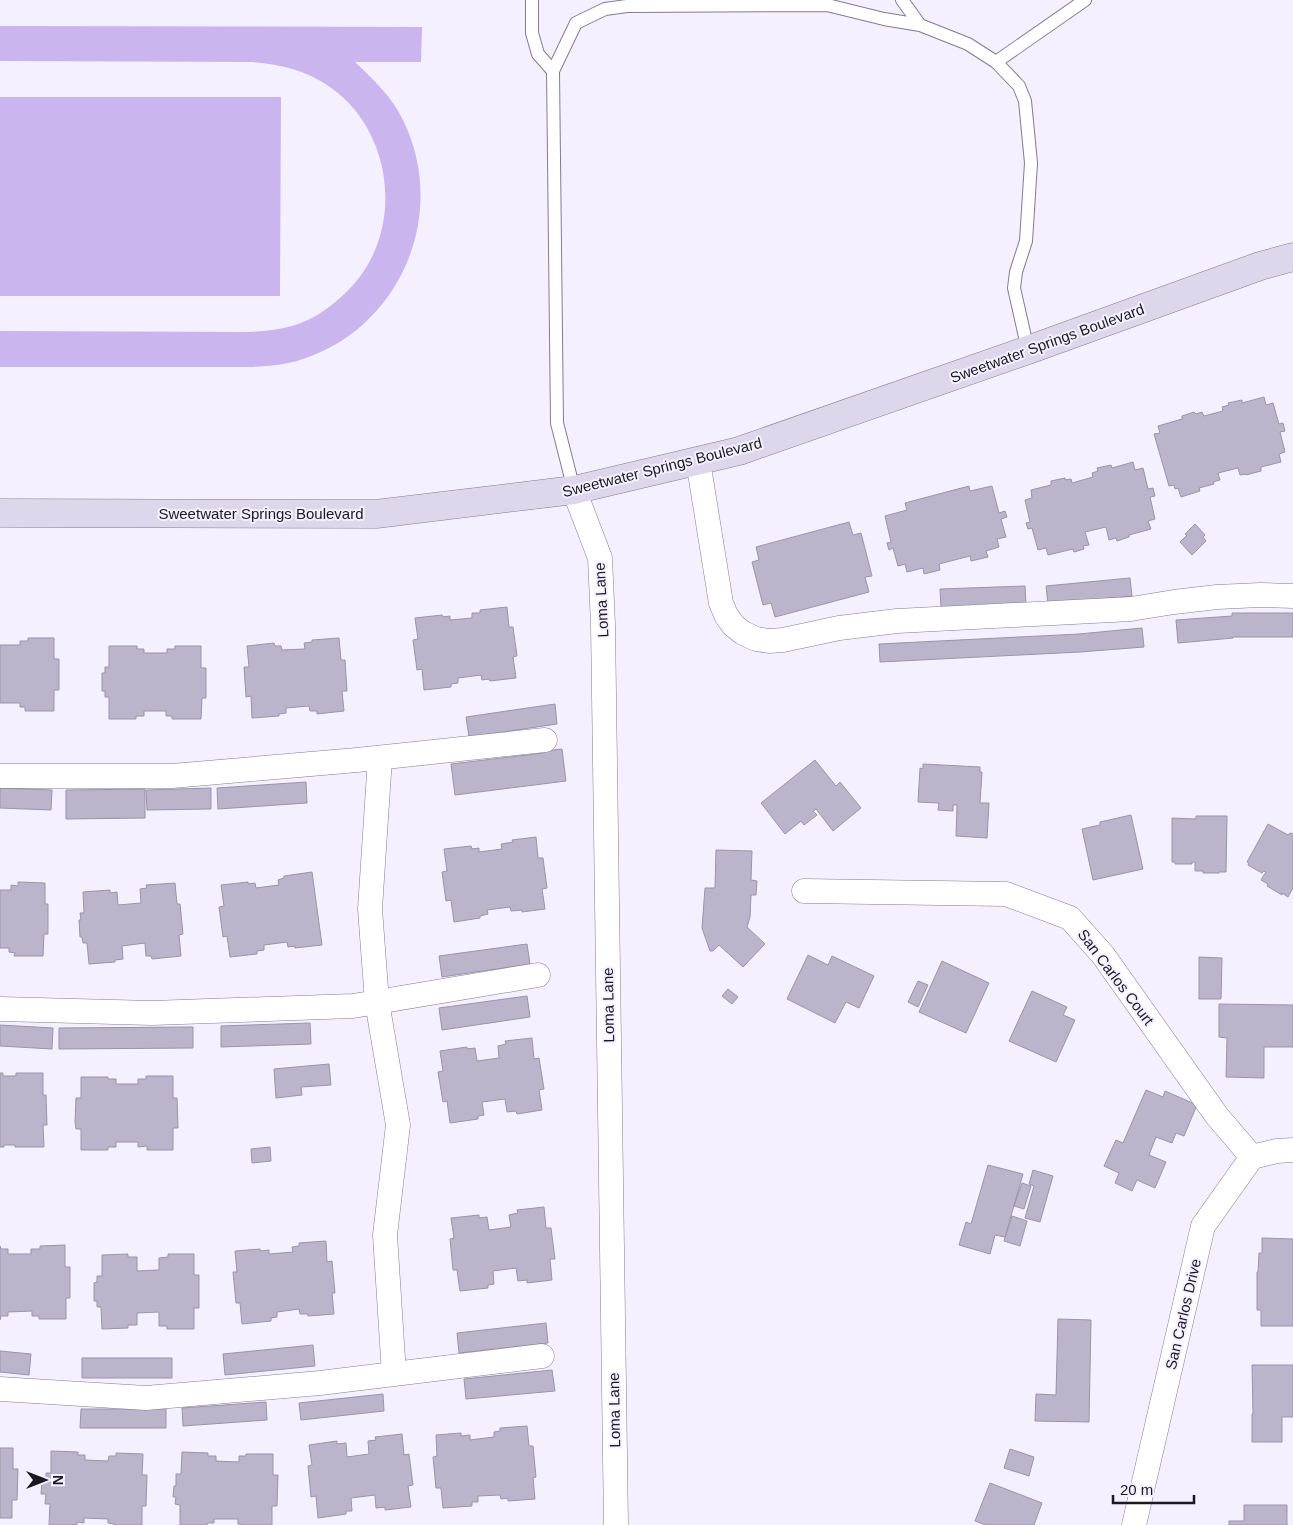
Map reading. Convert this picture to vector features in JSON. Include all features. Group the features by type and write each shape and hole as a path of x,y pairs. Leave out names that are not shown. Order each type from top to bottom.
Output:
{"main road":[{"name":"Sweetwater Springs Boulevard","path":"0,513 376,514 574,490 739,451 1028,350 1260,266 1293,257"}],"street":[{"path":"698,461 721,604 733,624 756,639 769,641 783,640 839,628 897,621 1131,609 1217,597 1293,596"},
{"name":"Loma Lane","path":"574,490 600,558 603,635 616,1525"},
{"path":"0,776 172,776 380,758 545,740"},
{"path":"380,758 370,909 377,1002 398,1125 385,1235 394,1374"},
{"name":"San Carlos Court","path":"804,891 1006,894 1070,918 1103,954 1217,1116 1252,1157"},
{"path":"0,1008 152,1013 353,1006 538,975"},
{"path":"1252,1157 1277,1151 1293,1150"},
{"name":"San Carlos Drive","path":"1134,1525 1203,1226 1252,1157"},
{"path":"0,1389 146,1398 320,1382 542,1356"}],"lane":[{"path":"532,0 532,33 538,54 553,71"},
{"path":"902,0 920,25"},
{"path":"996,62 1085,0"},
{"path":"574,490 557,423 553,71 576,23 605,9 628,6 831,2 884,19 920,25 968,44 996,62 1019,86 1025,101 1031,163 1026,241 1016,272 1014,288 1028,350"}],"shaded area":[{"path":"0,26 422,27 421,62 355,62 376,82 394,104 403,120 416,156 421,192 417,228 407,262 390,294 366,321 337,343 303,359 284,364 251,367 0,367 0,331 251,332 266,331 301,323 326,310 354,284 370,261 380,235 385,208 384,181 378,154 367,128 351,106 330,87 312,76 283,66 252,62 0,61"},
{"path":"0,97 281,97 280,296 0,296"}],"building":[{"path":"1264,397 1266,405 1273,403 1279,424 1283,423 1285,431 1280,432 1285,452 1279,454 1281,462 1261,467 1261,471 1246,475 1240,475 1238,468 1218,473 1220,480 1213,482 1214,484 1199,488 1200,491 1181,497 1178,488 1175,489 1174,485 1169,486 1154,434 1160,433 1158,426 1182,419 1182,416 1194,412 1196,414 1202,412 1204,416 1223,411 1222,407 1229,405 1228,403 1242,400 1242,403"},
{"path":"1133,462 1135,470 1143,468 1148,489 1153,488 1155,496 1150,497 1155,519 1148,521 1151,529 1129,535 1129,537 1117,541 1116,538 1109,540 1106,527 1085,532 1089,545 1083,546 1084,549 1074,552 1073,549 1048,555 1046,548 1038,550 1032,528 1028,529 1026,523 1030,522 1025,500 1032,498 1031,490 1051,485 1051,481 1065,478 1065,480 1071,479 1072,483 1093,477 1092,473 1098,471 1097,468 1111,465 1112,468"},
{"path":"969,486 970,491 992,486 999,513 1005,511 1007,517 1001,519 1006,537 997,539 999,547 986,551 988,557 971,561 970,556 939,564 940,570 924,574 923,568 907,572 905,564 898,566 893,548 889,550 887,543 891,542 885,516 907,510 905,503"},
{"path":"849,522 853,535 861,533 872,576 865,577 869,592 775,617 771,603 763,605 752,562 759,560 756,547"},
{"path":"1195,524 1205,535 1203,537 1206,541 1192,555 1180,542"},
{"path":"1130,578 1132,596 1048,604 1046,586"},
{"path":"1025,586 1026,605 941,608 940,589"},
{"path":"507,607 509,627 513,627 517,656 513,657 516,678 490,681 489,679 482,680 481,675 458,678 458,683 451,684 451,687 424,690 422,669 417,670 413,640 418,639 415,618 442,615 443,617 450,616 450,620 472,618 472,613 480,613 480,610"},
{"path":"1232,613 1293,613 1293,637 1233,637 1178,643 1176,620 1232,616"},
{"path":"1142,628 1144,647 880,662 879,644 1079,634"},
{"path":"28,638 54,638 54,659 59,659 59,690 54,690 54,711 25,711 25,707 20,707 20,703 0,703 0,645 20,645 20,641 28,641"},
{"path":"339,638 341,660 345,660 347,691 342,691 344,711 317,714 317,711 310,711 309,706 286,708 286,713 279,714 279,716 252,718 251,696 246,697 244,667 249,667 247,646 274,643 275,646 281,646 282,650 305,649 304,643 312,642 312,640"},
{"path":"109,646 137,646 137,649 144,649 144,653 167,653 167,649 175,649 175,646 201,646 201,668 206,668 206,698 202,698 201,719 172,719 172,716 166,716 166,711 144,711 144,716 136,716 136,719 109,719 109,697 105,697 105,691 102,691 102,673 105,673 105,667 109,667"},
{"path":"555,704 557,724 469,737 466,717"},
{"path":"562,749 566,781 455,795 451,764 544,753 544,751"},
{"path":"815,760 836,786 840,782 861,808 833,831 816,809 813,811 817,815 804,825 801,821 785,834 761,803"},
{"path":"923,764 980,767 980,772 982,772 980,803 989,803 987,838 956,836 957,805 953,805 953,811 938,810 939,803 918,802 920,768 923,769"},
{"path":"306,782 307,803 218,809 217,788"},
{"path":"0,788 52,790 51,810 0,808"},
{"path":"211,788 211,809 147,810 146,790"},
{"path":"145,789 145,818 66,819 66,790"},
{"path":"1131,815 1143,869 1093,880 1082,829 1100,825 1100,822"},
{"path":"1196,816 1227,816 1226,872 1203,873 1203,871 1195,871 1195,862 1192,862 1192,864 1175,864 1175,862 1172,862 1172,818 1196,819"},
{"path":"1268,824 1288,835 1290,833 1293,834 1293,888 1288,897 1267,886 1268,884 1261,880 1266,872 1263,871 1262,873 1248,865 1249,863 1247,862"},
{"path":"536,837 538,858 543,858 547,888 542,889 545,909 522,912 522,910 511,911 510,907 487,910 488,914 480,916 480,918 454,922 451,900 446,901 442,872 447,871 444,849 471,846 472,849 479,848 479,852 502,849 501,844 513,842 512,840"},
{"path":"716,850 752,851 751,880 757,881 756,895 751,895 750,917 747,927 765,944 743,967 719,945 713,951 710,951 702,928 705,888 715,888"},
{"path":"312,872 322,945 295,948 295,946 288,947 287,942 264,945 264,950 257,951 257,954 230,957 227,936 223,937 219,907 224,906 221,885 248,882 248,884 255,883 256,888 279,885 278,880 284,878 284,876"},
{"path":"18,882 45,883 45,904 48,904 48,934 44,934 43,956 14,956 15,953 9,952 9,948 0,948 0,890 11,890 11,885 18,886"},
{"path":"175,883 177,904 180,904 183,934 179,935 181,956 152,959 151,956 146,956 145,943 122,946 123,959 115,960 115,962 89,964 87,943 83,943 82,937 80,937 80,913 84,913 83,892 110,890 110,893 117,892 118,905 141,903 140,889 147,888 146,885"},
{"path":"527,944 530,964 442,977 439,956"},
{"path":"808,955 828,965 832,956 874,976 859,1008 846,1002 835,1023 787,999"},
{"path":"1199,957 1222,958 1221,999 1199,999"},
{"path":"942,961 989,983 966,1033 919,1012"},
{"path":"918,981 928,985 918,1007 908,1002"},
{"path":"728,989 738,997 732,1004 722,996"},
{"path":"1032,991 1067,1007 1063,1015 1075,1020 1056,1062 1009,1041"},
{"path":"527,996 530,1017 442,1030 439,1008"},
{"path":"1219,1004 1293,1005 1293,1047 1264,1047 1264,1078 1226,1077 1227,1038 1219,1037"},
{"path":"310,1023 311,1044 221,1047 221,1026"},
{"path":"0,1025 53,1028 52,1049 0,1046"},
{"path":"193,1027 193,1048 59,1049 59,1028"},
{"path":"532,1038 534,1059 539,1058 544,1089 539,1090 542,1110 517,1114 516,1111 507,1112 505,1099 482,1102 484,1115 478,1116 478,1119 450,1123 447,1101 443,1102 438,1072 443,1071 440,1051 467,1047 467,1049 475,1048 477,1061 499,1058 498,1046 506,1044 505,1041"},
{"path":"329,1064 331,1085 301,1087 302,1095 276,1098 274,1069"},
{"path":"0,1073 3,1073 3,1076 16,1076 16,1073 43,1073 43,1095 46,1095 47,1125 43,1125 44,1147 4,1145 4,1147 0,1147"},
{"path":"146,1076 173,1076 173,1098 177,1098 178,1128 173,1128 173,1150 147,1150 147,1146 138,1147 138,1142 116,1142 116,1147 108,1147 108,1150 81,1150 81,1129 76,1129 75,1122 76,1098 81,1098 81,1077 108,1077 108,1079 116,1079 116,1084 138,1084 138,1079 146,1079"},
{"path":"1146,1090 1163,1097 1165,1091 1197,1105 1184,1136 1176,1133 1172,1143 1156,1137 1149,1155 1166,1162 1155,1188 1137,1180 1132,1191 1115,1183 1119,1173 1104,1166 1116,1140 1123,1143"},
{"path":"270,1147 271,1161 252,1163 251,1149"},
{"path":"988,1165 1023,1174 1005,1237 995,1235 990,1254 959,1245 966,1222 971,1224"},
{"path":"1033,1170 1053,1176 1040,1222 1025,1218 1034,1186 1029,1184"},
{"path":"1022,1183 1031,1186 1024,1209 1014,1206"},
{"path":"544,1207 546,1228 551,1228 555,1259 550,1259 552,1280 527,1283 527,1280 518,1281 516,1268 493,1271 494,1284 488,1285 488,1288 460,1291 457,1270 453,1270 450,1239 454,1238 451,1218 479,1215 479,1218 487,1217 489,1230 511,1227 509,1215 518,1213 517,1210"},
{"path":"1012,1216 1027,1221 1020,1246 1004,1241"},
{"path":"1262,1238 1293,1239 1293,1326 1261,1326 1261,1310 1257,1310 1257,1272 1259,1253 1262,1253"},
{"path":"326,1241 327,1262 332,1261 335,1293 332,1293 334,1314 308,1316 308,1314 300,1314 299,1309 277,1312 277,1317 271,1318 271,1321 242,1324 240,1303 236,1303 233,1272 237,1272 235,1251 260,1249 260,1251 269,1250 269,1254 293,1252 292,1247 299,1246 299,1243"},
{"path":"65,1245 65,1267 70,1267 70,1298 66,1298 66,1319 39,1319 39,1316 32,1316 32,1311 8,1312 8,1316 1,1316 0,1320 0,1246 1,1249 8,1249 8,1254 31,1254 31,1249 40,1249 40,1246"},
{"path":"128,1254 128,1257 137,1257 137,1271 159,1270 159,1258 168,1257 168,1254 194,1254 194,1275 199,1275 199,1308 194,1308 194,1329 167,1329 167,1326 159,1326 159,1312 137,1313 137,1325 128,1325 128,1328 102,1329 101,1307 97,1307 97,1301 94,1301 94,1283 97,1282 97,1276 102,1276 102,1255"},
{"path":"1058,1319 1091,1320 1089,1422 1035,1421 1036,1394 1056,1395"},
{"path":"546,1323 548,1343 459,1353 457,1333"},
{"path":"313,1345 315,1366 225,1375 223,1354"},
{"path":"0,1351 31,1354 29,1375 0,1372"},
{"path":"82,1358 172,1358 172,1378 82,1378"},
{"path":"1252,1365 1293,1365 1293,1417 1282,1417 1282,1442 1252,1442"},
{"path":"552,1370 555,1391 466,1399 464,1379"},
{"path":"383,1394 384,1411 301,1420 299,1403"},
{"path":"266,1402 267,1420 183,1426 182,1408"},
{"path":"81,1409 166,1409 166,1428 80,1428"},
{"path":"527,1426 529,1446 533,1446 536,1477 533,1478 535,1499 508,1501 508,1498 501,1499 500,1495 478,1496 478,1502 472,1502 472,1506 443,1508 441,1488 436,1488 433,1457 437,1456 436,1435 461,1433 461,1436 470,1435 470,1440 494,1437 494,1432 500,1431 500,1428"},
{"path":"402,1434 404,1455 409,1454 413,1485 408,1486 411,1507 385,1510 385,1507 376,1508 375,1495 351,1498 352,1511 346,1511 346,1514 318,1518 316,1496 311,1497 308,1466 312,1465 309,1445 337,1441 337,1444 346,1443 347,1457 369,1454 368,1441 376,1440 375,1437"},
{"path":"0,1448 13,1448 13,1469 18,1469 17,1500 12,1500 12,1518 0,1518"},
{"path":"1010,1449 1034,1457 1029,1476 1004,1468"},
{"path":"51,1451 78,1452 78,1455 85,1455 85,1460 108,1461 109,1456 116,1456 116,1453 143,1454 142,1475 147,1475 146,1506 142,1506 142,1525 114,1525 108,1523 108,1519 84,1518 84,1523 77,1522 77,1525 49,1525 50,1504 45,1504 46,1494 41,1494 42,1481 46,1481 46,1473 51,1473"},
{"path":"182,1452 208,1453 208,1456 216,1456 216,1461 239,1462 239,1456 246,1456 246,1454 273,1454 273,1475 278,1475 277,1506 272,1506 272,1525 245,1525 238,1524 238,1519 214,1519 214,1523 207,1523 207,1525 180,1525 180,1505 175,1504 176,1497 173,1497 174,1486 176,1486 176,1474 181,1474"},
{"path":"990,1483 1042,1503 1034,1525 986,1525 975,1521"},
{"path":"1244,1505 1287,1505 1287,1525 1229,1525 1229,1521 1244,1521"}]}
